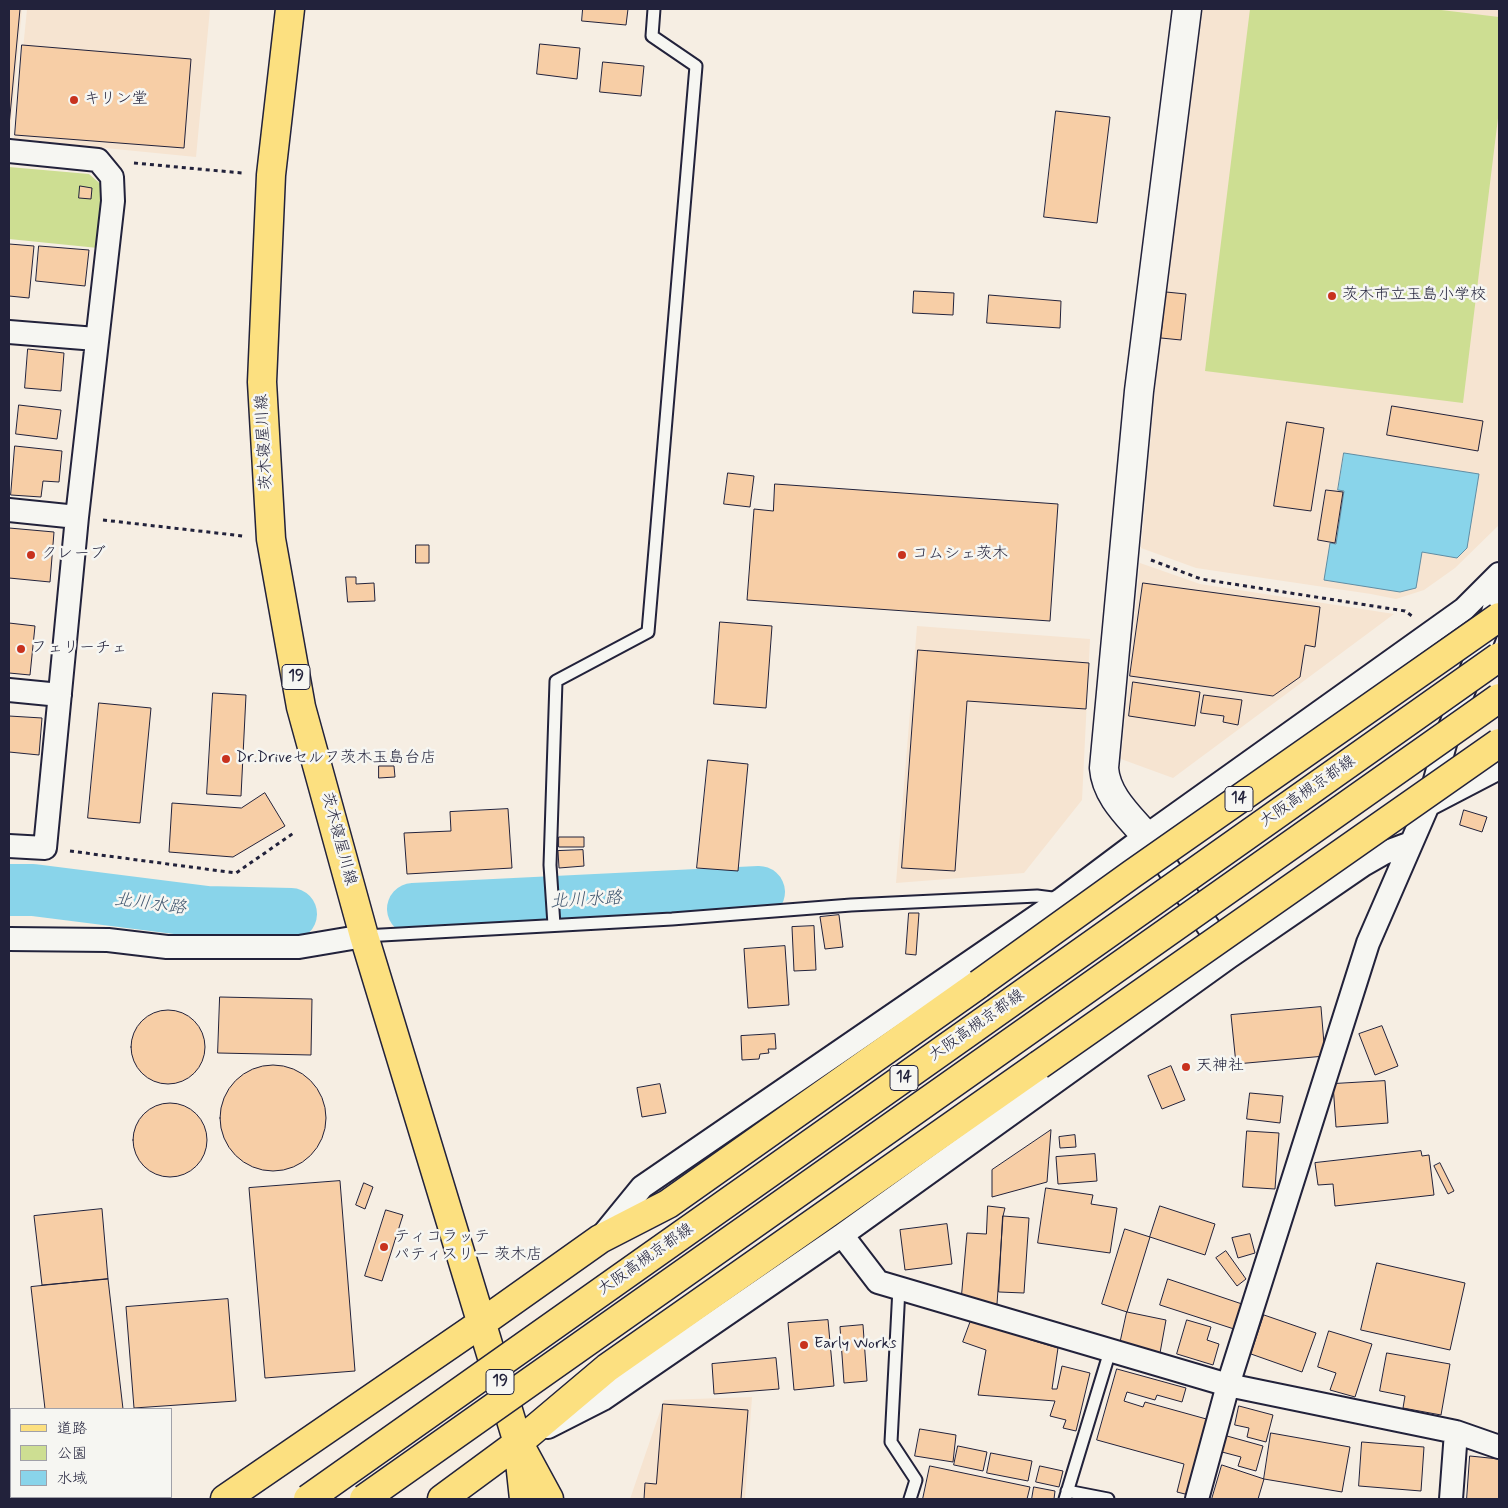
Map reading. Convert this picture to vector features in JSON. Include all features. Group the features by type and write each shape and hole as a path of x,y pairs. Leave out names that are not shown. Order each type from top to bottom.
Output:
{"main road":[{"name":"茨木寝屋川線","path":"290,9 271,175 262,382 271,539 301,707 364,936 518,1442 524,1499"},
{"name":"14","path":"483,1322 600,1239 668,1204 1148,863 1499,617"},
{"name":"大阪高槻京都線","path":"308,1499 1499,657"},
{"name":"大阪高槻京都線","path":"364,1499 1499,698"},
{"path":"442,1499 518,1442 607,1368 1499,743"},
{"path":"225,1499 483,1322"},
{"name":"茨木寝屋川線","path":"518,1442 549,1499"}],"street":[{"path":"1187,9 1139,391 1104,768 1111,794 1146,836 1229,957"},
{"path":"9,151 98,160 112,177 113,201 77,517 45,848 9,846"},
{"path":"9,332 96,339"},
{"path":"9,510 77,517"},
{"path":"600,1239 642,1187 1062,899 1146,836 1464,609 1499,574"},
{"path":"1197,1499 1228,1385 1368,942 1428,805 1449,730 1494,612 1499,591"},
{"path":"9,690 60,695"},
{"path":"1428,805 1499,768"},
{"path":"518,1442 603,1399 842,1235 1229,957 1363,865 1384,853 1411,842"},
{"path":"9,939 108,940 167,948 299,947 364,936"},
{"path":"842,1235 878,1282 1228,1385 1456,1432 1499,1447"},
{"path":"1451,1499 1456,1432"}],"lane":[{"path":"554,925 550,865 556,681 648,632 696,66 652,36 654,9"},
{"path":"364,936 672,919 851,904 1037,896 1062,899"},
{"path":"898,1288 891,1442 916,1480 910,1499"},
{"path":"1108,1499 1066,1495 1110,1351"}],"path":[{"path":"98,160 271,175"},
{"path":"77,517 271,539"},
{"path":"1124,550 1201,580 1405,611 1433,631"},
{"path":"45,848 236,873 295,832"}],"shaded area":[{"path":"9,9 22,9 10,137 9,137"},
{"path":"27,9 210,9 196,157 14,139"},
{"name":"茨木市立玉島小学校","path":"1202,9 1499,9 1499,522 1498,526 1455,568 1424,590 1396,599 1196,568 1141,548 1158,355 1171,238"},
{"path":"1140,563 1200,584 1394,614 1173,778 1121,759"},
{"path":"917,626 1090,639 1082,800 1024,873 896,883"},
{"path":"752,1397 745,1499 630,1499 664,1400"}],"green space":[{"path":"1250,9 1433,9 1499,17 1499,110 1463,403 1205,371"},
{"path":"9,167 89,174 104,187 98,248 9,239"}],"water":[{"path":"1344,453 1479,474 1467,548 1457,558 1422,552 1416,588 1400,592 1324,580 1330,543 1336,544 1344,491 1338,490"}],"building":[{"path":"9,9 20,9 9,126"},
{"path":"583,9 628,9 626,25 582,21"},
{"path":"540,44 580,48 577,79 537,74"},
{"path":"22,45 191,59 184,148 15,135"},
{"path":"603,62 644,66 641,96 600,92"},
{"path":"1056,111 1110,117 1097,223 1044,217"},
{"path":"80,186 92,188 91,199 79,198"},
{"path":"9,244 34,246 29,298 9,296"},
{"path":"39,246 89,250 85,286 36,281"},
{"path":"914,291 954,293 953,315 913,313"},
{"path":"1166,292 1186,294 1181,340 1161,338"},
{"path":"989,295 1061,301 1060,328 987,323"},
{"path":"28,349 64,353 61,391 25,388"},
{"path":"19,405 61,410 57,439 16,434"},
{"path":"1392,406 1483,421 1478,451 1387,435"},
{"path":"1287,422 1324,428 1311,511 1274,506"},
{"path":"15,446 62,451 59,482 43,481 41,497 11,495"},
{"path":"728,473 754,476 750,507 724,504"},
{"name":"コムシェ茨木","path":"775,484 1058,504 1050,621 747,600 754,509 773,511"},
{"path":"1326,490 1343,492 1335,543 1318,540"},
{"name":"クレーブ","path":"9,528 54,532 50,582 9,578"},
{"path":"416,545 429,545 429,563 416,563"},
{"path":"346,577 356,577 356,584 374,583 375,601 348,602"},
{"path":"1143,583 1320,607 1315,647 1305,645 1300,677 1273,696 1130,676"},
{"path":"720,622 772,626 766,708 714,704"},
{"name":"フェリーチェ","path":"9,623 35,626 30,675 9,673"},
{"path":"918,650 1089,663 1086,709 967,701 955,871 902,868"},
{"path":"1133,682 1200,692 1195,726 1129,716"},
{"path":"213,693 246,695 241,796 207,794"},
{"path":"1204,695 1242,700 1238,725 1223,722 1224,716 1201,713"},
{"path":"99,703 151,708 140,823 88,818"},
{"path":"9,716 42,718 39,755 9,752"},
{"path":"708,760 748,764 738,871 697,868"},
{"path":"379,766 394,766 395,777 379,778"},
{"path":"265,793 285,826 233,857 169,852 172,803 241,808"},
{"path":"508,809 512,868 407,874 404,833 451,831 450,812"},
{"path":"1464,810 1487,817 1482,832 1460,825"},
{"path":"559,837 584,837 584,847 559,847"},
{"path":"583,850 584,866 559,868 558,851"},
{"path":"909,913 919,913 916,955 906,954"},
{"path":"839,915 843,947 825,949 820,917"},
{"path":"814,926 816,970 794,971 792,927"},
{"path":"785,946 789,1005 748,1008 744,949"},
{"path":"220,997 312,999 311,1055 218,1053"},
{"path":"1321,1007 1325,1056 1236,1064 1231,1015"},
{"path":"168,1010 182,1013 194,1021 202,1033 205,1047 202,1061 194,1073 182,1081 168,1084 154,1081 142,1073 134,1061 131,1047 134,1033 142,1021 154,1013"},
{"path":"1382,1026 1398,1066 1375,1075 1359,1034"},
{"path":"775,1034 776,1049 768,1049 769,1053 760,1054 759,1059 742,1060 741,1036"},
{"path":"273,1065 293,1069 311,1080 322,1098 326,1118 322,1138 311,1156 293,1167 273,1171 253,1167 235,1156 224,1138 220,1118 224,1098 235,1080 253,1069"},
{"path":"1171,1066 1185,1100 1162,1109 1148,1076"},
{"path":"1385,1081 1388,1123 1336,1127 1333,1084"},
{"path":"660,1084 666,1113 642,1117 637,1088"},
{"path":"1250,1093 1283,1096 1280,1123 1247,1119"},
{"path":"170,1103 191,1109 201,1119 207,1140 201,1161 191,1171 170,1177 149,1171 139,1161 133,1140 139,1119 149,1109"},
{"path":"1051,1130 1047,1182 992,1197 992,1170"},
{"path":"1247,1131 1279,1133 1275,1189 1243,1187"},
{"path":"1075,1135 1076,1147 1060,1148 1059,1137"},
{"path":"1421,1151 1422,1156 1429,1155 1434,1195 1335,1206 1333,1184 1318,1185 1315,1163"},
{"path":"1095,1154 1097,1181 1058,1184 1056,1157"},
{"path":"1440,1163 1454,1191 1448,1194 1434,1166"},
{"path":"340,1181 355,1371 265,1378 249,1188"},
{"path":"364,1183 373,1187 365,1209 356,1205"},
{"path":"1046,1188 1093,1195 1091,1204 1117,1208 1110,1253 1038,1243"},
{"path":"988,1206 1005,1208 997,1304 961,1301 967,1233 986,1234"},
{"path":"1160,1206 1215,1224 1205,1255 1150,1237"},
{"path":"102,1209 108,1279 42,1285 34,1216"},
{"path":"386,1210 403,1215 382,1281 365,1276"},
{"path":"1003,1216 1029,1218 1024,1293 999,1292"},
{"path":"947,1224 952,1264 905,1270 900,1230"},
{"path":"1125,1229 1150,1237 1127,1312 1102,1304"},
{"path":"1250,1234 1255,1253 1238,1258 1232,1238"},
{"path":"1226,1251 1246,1279 1237,1286 1216,1258"},
{"path":"1377,1263 1465,1283 1450,1350 1361,1330"},
{"path":"108,1279 123,1408 45,1408 31,1287"},
{"path":"1168,1279 1242,1304 1234,1329 1160,1305"},
{"path":"228,1299 236,1401 134,1408 126,1307"},
{"path":"1127,1312 1166,1320 1160,1353 1120,1344"},
{"path":"973,1315 1031,1333 1028,1339 1058,1348 1052,1389 1057,1389 1062,1366 1090,1373 1076,1431 1063,1428 1066,1420 1050,1416 1055,1401 978,1395 986,1350 963,1342"},
{"path":"1264,1315 1316,1333 1302,1372 1251,1354"},
{"path":"828,1320 834,1386 794,1390 788,1323"},
{"path":"1187,1320 1211,1327 1207,1340 1219,1344 1213,1365 1177,1354"},
{"path":"863,1325 867,1381 844,1383 840,1327"},
{"path":"1329,1331 1372,1344 1355,1397 1330,1390 1336,1373 1318,1367"},
{"path":"1387,1353 1450,1364 1441,1415 1403,1408 1405,1396 1380,1391"},
{"path":"776,1358 779,1389 714,1394 712,1364"},
{"path":"1117,1369 1186,1388 1182,1402 1157,1395 1155,1400 1127,1392 1124,1401 1143,1407 1145,1402 1210,1420 1189,1495 1177,1492 1184,1464 1097,1440"},
{"path":"663,1404 748,1410 741,1499 644,1499 645,1483 656,1484"},
{"path":"1239,1406 1273,1415 1266,1442 1247,1437 1249,1428 1235,1425"},
{"path":"920,1429 956,1435 953,1462 915,1456"},
{"path":"1271,1433 1350,1447 1342,1492 1264,1479"},
{"path":"1227,1436 1263,1446 1256,1471 1238,1466 1241,1457 1222,1452"},
{"path":"1362,1442 1424,1447 1421,1491 1359,1486"},
{"path":"958,1446 987,1452 983,1471 954,1465"},
{"path":"991,1453 1032,1461 1028,1481 987,1473"},
{"path":"1470,1456 1499,1459 1499,1499 1467,1499"},
{"path":"1222,1465 1264,1479 1258,1499 1212,1499"},
{"path":"930,1466 1030,1487 1027,1499 923,1499"},
{"path":"1040,1466 1063,1471 1059,1487 1036,1482"},
{"path":"1034,1487 1055,1491 1054,1499 1032,1499"}],"waterway":[{"name":"北川水路","path":"9,890 33,890 207,912 291,914"},
{"name":"北川水路","path":"413,909 759,892"}],"place":[{"name":"キリン堂","path":"74,100"},
{"name":"茨木市立玉島小学校","path":"1332,296"},
{"name":"クレーブ","path":"31,555"},
{"name":"コムシェ茨木","path":"902,555"},
{"name":"フェリーチェ","path":"21,649"},
{"name":"Dr.Driveセルフ茨木玉島台店","path":"226,759"},
{"name":"天神社","path":"1186,1067"},
{"name":"ティコラッテ パティスリー 茨木店","path":"384,1247"},
{"name":"Early Works","path":"804,1345"}]}
